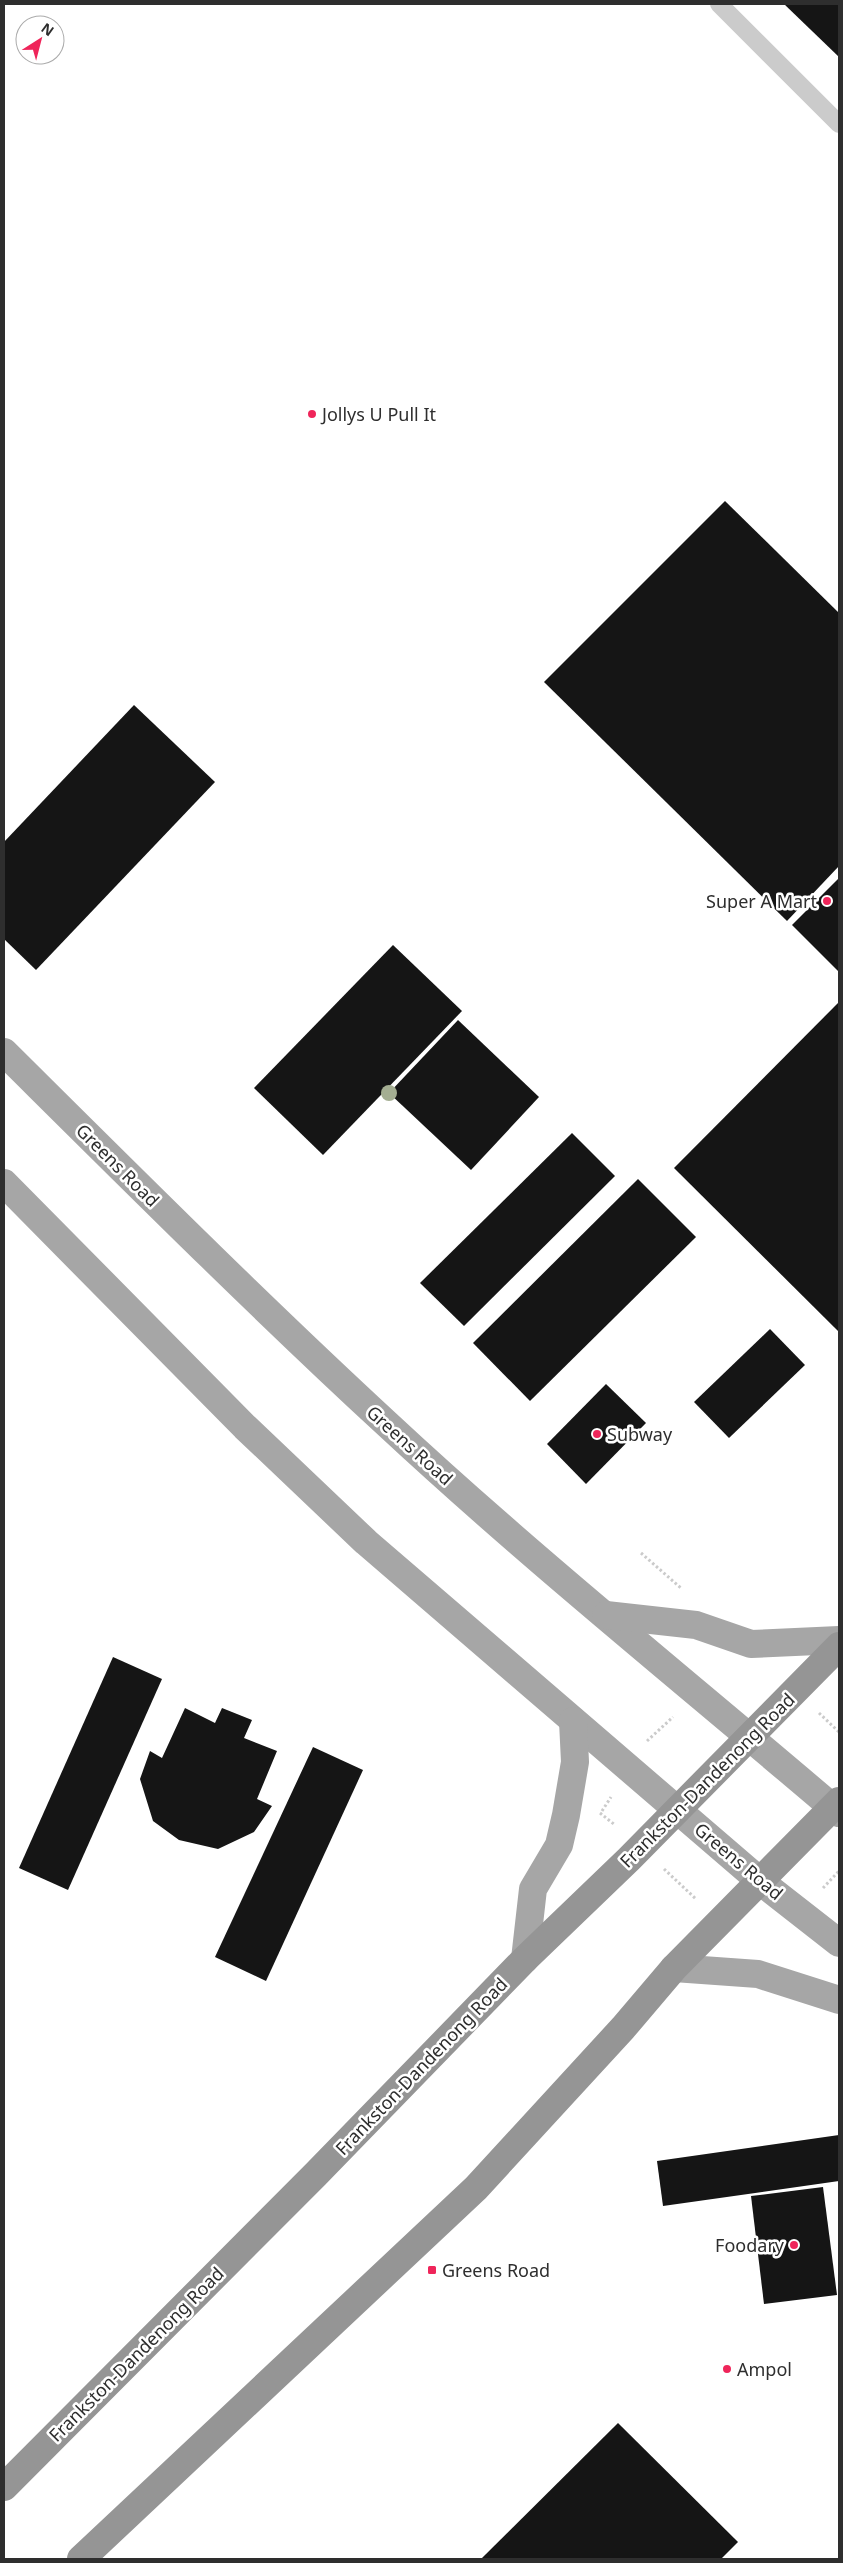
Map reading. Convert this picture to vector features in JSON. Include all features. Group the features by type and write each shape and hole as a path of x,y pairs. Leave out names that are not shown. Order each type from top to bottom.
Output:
{"highway":[{"name":"Frankston-Dandenong Road","path":"4,2487 316,2174 525,1959 678,1810 839,1646"},
{"path":"81,2559 476,2188 623,2028 674,1968 837,1808"}],"main road":[{"name":"Greens Road","path":"4,1052 247,1294 388,1425 750,1738 837,1808"},
{"name":"Greens Road","path":"4,1183 303,1484 366,1542 761,1882 839,1943"},
{"path":"606,1615 696,1625 750,1644 839,1640"},
{"path":"525,1959 532,1889 559,1845 566,1815 575,1762 574,1721"},
{"path":"674,1968 758,1974 839,2000"}],"lane":[{"path":"719,4 839,124"}],"building":[{"path":"784,4 839,4 839,57"},
{"path":"725,501 839,613 839,866 787,921 544,682"},
{"path":"134,705 215,782 36,970 4,939 4,842"},
{"name":"Super A Mart","path":"839,878 839,972 792,925"},
{"path":"393,945 462,1011 323,1155 254,1088"},
{"path":"839,1002 839,1332 674,1168"},
{"path":"458,1020 539,1097 471,1170 389,1093"},
{"path":"572,1133 615,1176 464,1326 420,1283"},
{"path":"638,1179 696,1237 530,1401 473,1343"},
{"path":"770,1329 805,1365 729,1438 694,1402"},
{"name":"Subway","path":"606,1384 646,1423 586,1484 547,1444"},
{"path":"113,1657 162,1679 68,1890 19,1868"},
{"path":"185,1708 215,1723 222,1708 252,1720 244,1738 277,1751 257,1799 272,1806 254,1832 218,1849 179,1840 153,1821 140,1779 150,1751 162,1758"},
{"path":"313,1747 363,1770 266,1981 215,1957"},
{"path":"839,2135 839,2181 663,2206 657,2161"},
{"name":"Foodary","path":"823,2187 837,2295 764,2304 751,2196"},
{"path":"618,2423 738,2542 721,2559 481,2559"}],"place":[{"name":"Jollys U Pull It","path":"312,414"},
{"name":"Super A Mart","path":"827,901"},
{"name":"Subway","path":"597,1434"},
{"name":"Foodary","path":"794,2245"},
{"name":"Greens Road","path":"432,2270"},
{"name":"Ampol","path":"727,2369"}]}
